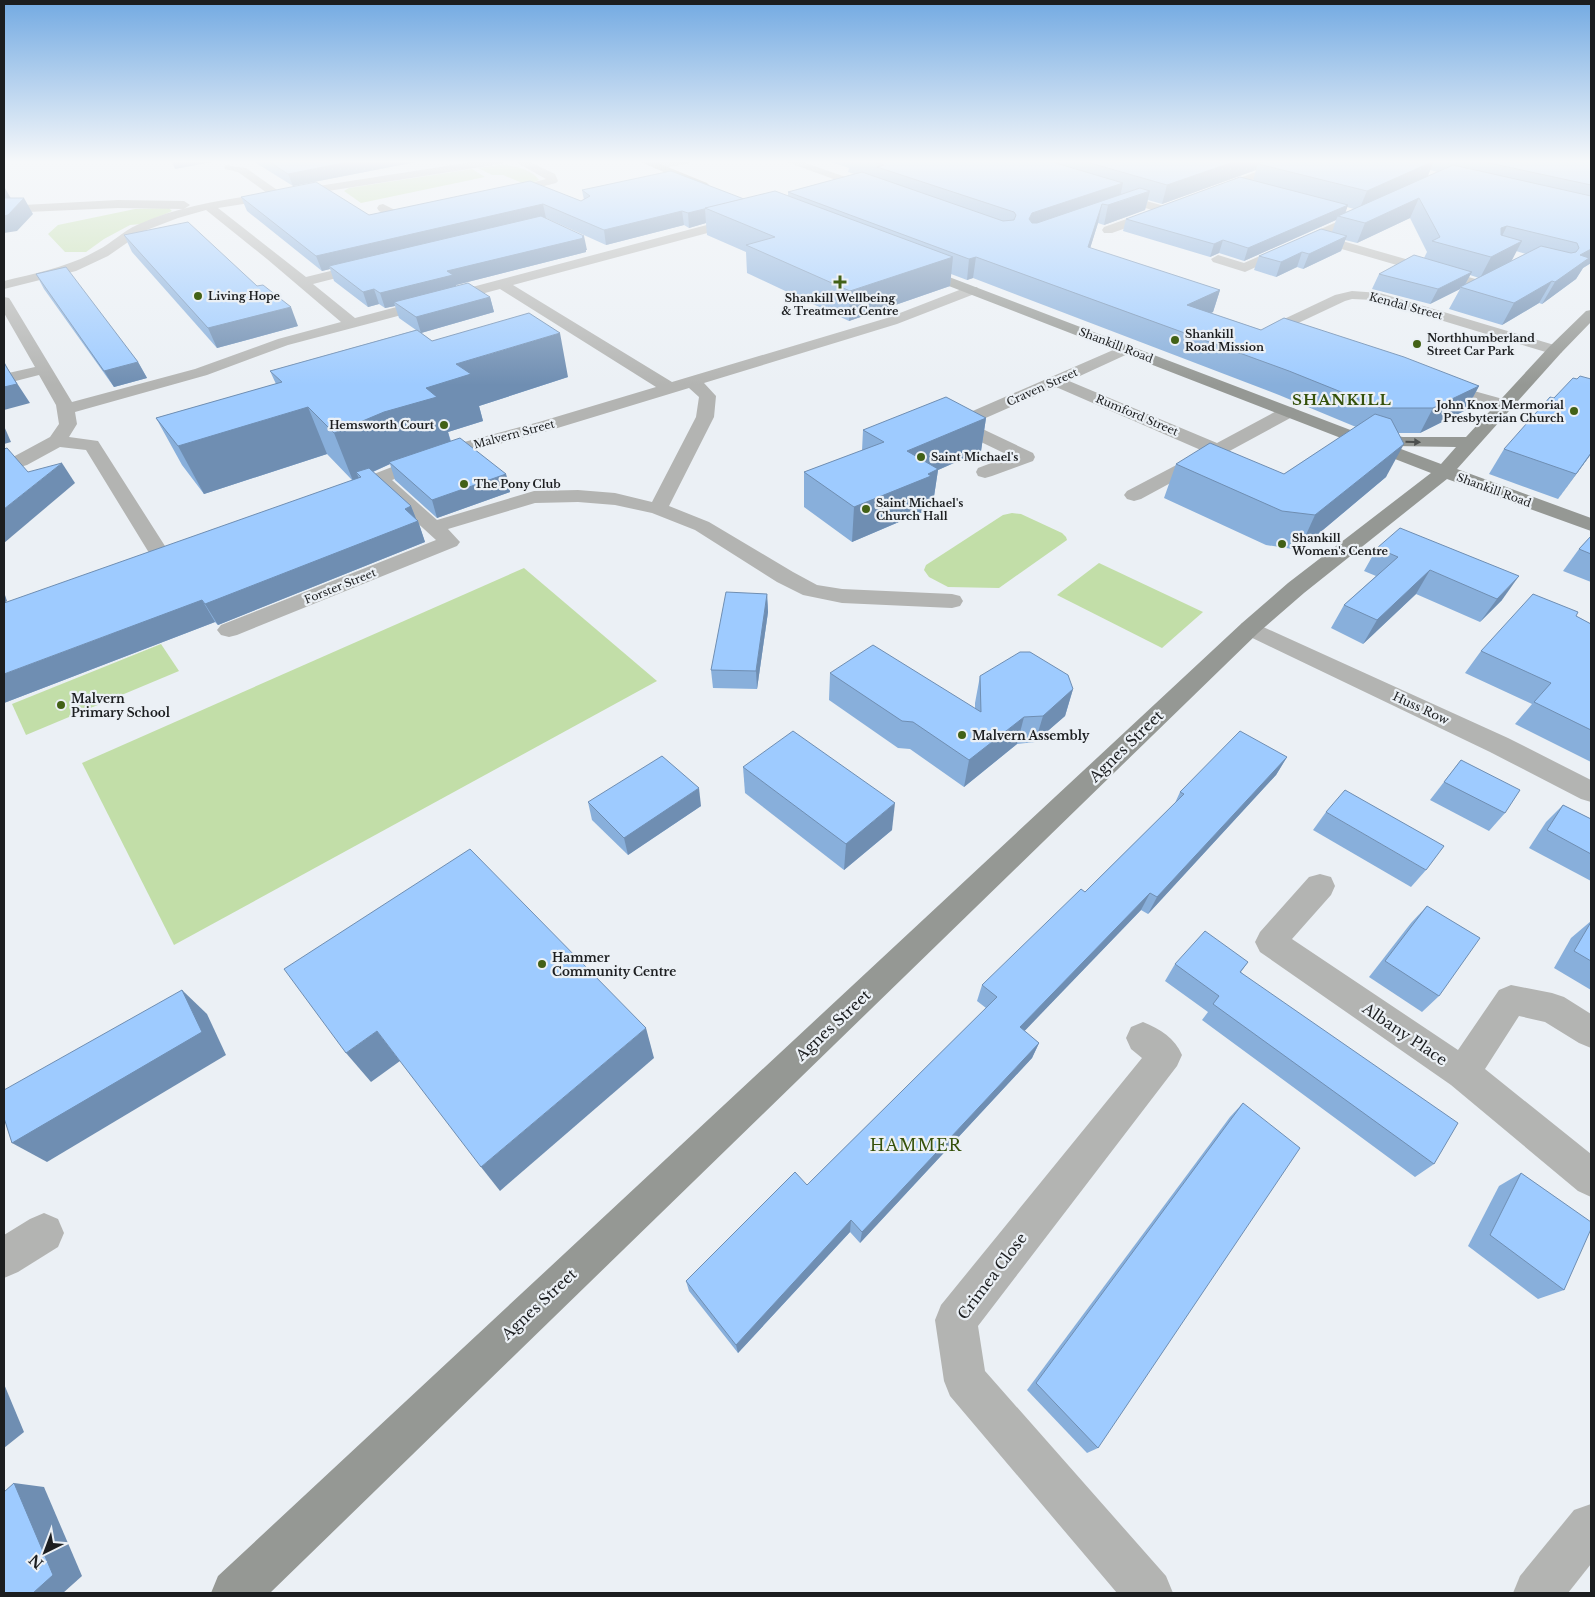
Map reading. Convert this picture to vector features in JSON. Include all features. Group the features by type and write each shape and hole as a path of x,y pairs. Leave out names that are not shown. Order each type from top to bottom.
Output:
{"main road":[{"name":"Shankill Road","path":"900,262 1444,472 1590,522"},
{"name":"Agnes Street","path":"235,1593 1250,628 1296,588 1444,472 1555,350 1591,314"},
{"path":"1347,435 1403,442 1471,442"}],"street":[{"path":"4,285 71,268 103,253 129,236"},
{"path":"245,236 353,324"},
{"path":"67,409 201,372 283,342 684,236"},
{"path":"1218,260 1245,268 1317,236"},
{"path":"1314,237 1481,285"},
{"path":"593,246 612,255"},
{"path":"304,282 378,264"},
{"path":"1465,294 1497,277"},
{"path":"502,284 668,388"},
{"name":"Malvern Street","path":"330,498 444,453 545,426 892,321 972,290"},
{"name":"Kendal Street","path":"1325,349 1306,343 1288,332 1285,320 1352,295 1375,296 1555,350"},
{"path":"4,301 67,409 68,424 57,441 20,461 4,466"},
{"path":"1432,312 1448,303"},
{"name":"Craven Street","path":"985,472 1026,457 958,424 1127,349"},
{"path":"4,379 45,369"},
{"name":"Rumford Street","path":"1056,380 1217,450"},
{"path":"658,509 689,444 705,417 708,396 692,381"},
{"path":"1427,383 1504,405"},
{"path":"1134,495 1288,412"},
{"path":"57,441 92,445 152,560 179,550"},
{"path":"379,478 434,527 534,497 578,496 615,499 658,509 708,524 785,577 811,590 842,596 952,602"},
{"name":"Forster Street","path":"230,630 450,542 434,527"},
{"name":"Huss Row","path":"1250,628 1499,745 1591,792"},
{"name":"Albany Place","path":"1320,886 1271,942 1463,1073 1591,1178"},
{"path":"1463,1073 1511,1000 1552,1008 1591,1032"},
{"name":"Crimea Close","path":"1143,1038 1165,1055 956,1320 965,1381 1149,1593"},
{"path":"4,1258 44,1233"},
{"path":"1537,1593 1591,1528"}],"green space":[{"path":"49,236 110,236 86,252 65,252"},
{"path":"1021,514 1062,533 1067,540 999,588 948,587 929,577 924,570 926,565 1003,515"},
{"path":"1099,563 1203,612 1162,648 1057,595"},
{"path":"524,568 657,681 174,945 82,763"},
{"path":"161,644 179,671 26,735 12,704"}],"building":[{"path":"124,236 203,236 257,286 263,285 291,307 208,328"},
{"path":"290,236 405,236 316,256"},
{"path":"458,236 584,236 582,237 584,238 447,271 453,275 380,293 374,289 363,292 329,266"},
{"path":"771,236 895,236 953,257 850,291 746,245 775,237"},
{"path":"906,236 1092,236 1088,247 1220,290 1187,305 1261,330 1284,318 1404,357 1479,386 1433,408 1381,408 1289,371 976,257 969,259"},
{"path":"1184,236 1277,236 1248,248 1223,240 1214,244"},
{"path":"1306,236 1347,236 1309,254 1302,252 1281,262 1259,256"},
{"path":"1439,236 1503,236 1522,241 1491,257 1432,241 1440,237"},
{"path":"1546,236 1591,236 1591,249 1580,255 1589,258 1555,282 1552,281 1514,303 1460,287 1541,246 1571,253 1576,252 1579,248 1577,243"},
{"path":"1414,255 1472,272 1438,289 1379,274"},
{"path":"66,267 138,362 104,371 36,274"},
{"path":"468,283 490,297 416,317 394,302"},
{"path":"529,313 560,333 456,364 471,374 426,388 437,397 384,412 334,433 308,407 178,446 156,418 282,382 270,371 417,330 432,341"},
{"path":"4,363 17,384 4,387"},
{"path":"1580,376 1591,379 1591,453 1576,474 1504,449 1550,397 1554,398 1573,378 1577,379"},
{"path":"946,397 986,418 907,451 938,469 928,474 931,476 854,507 804,472 884,442 863,430"},
{"path":"1375,414 1391,419 1404,444 1315,515 1282,511 1176,464 1210,443 1284,474"},
{"path":"460,438 506,474 432,500 389,462"},
{"path":"7,448 28,472 62,463 4,509 4,449"},
{"path":"369,468 411,506 405,509 418,521 205,604 202,600 4,674 4,603 361,477 356,472"},
{"path":"1400,528 1519,576 1497,599 1430,570 1377,620 1344,605 1398,557 1377,548"},
{"path":"1591,536 1591,554 1579,549"},
{"path":"726,592 767,594 756,671 711,670"},
{"path":"1533,594 1578,612 1576,616 1591,624 1591,730 1534,702 1551,683 1481,651"},
{"path":"873,645 981,712 980,676 1020,652 1030,652 1068,675 1073,689 1043,716 1024,717 969,760 913,722 902,721 830,673"},
{"path":"793,731 895,803 846,844 743,767"},
{"path":"1240,731 1287,757 1157,897 1150,893 1020,1027 1039,1043 862,1232 851,1220 736,1345 686,1281 795,1172 807,1185 997,997 982,985 1081,889 1085,892 1184,794 1180,792"},
{"path":"662,756 699,788 624,838 588,802"},
{"path":"1461,760 1520,790 1505,813 1444,782"},
{"path":"1345,790 1444,846 1426,870 1326,812"},
{"path":"1563,805 1591,819 1591,854 1547,830"},
{"path":"470,849 646,1028 481,1167 377,1031 346,1053 284,969"},
{"path":"1427,906 1480,938 1439,996 1385,961"},
{"path":"1591,922 1591,961 1574,951"},
{"path":"1205,931 1248,962 1240,972 1458,1123 1434,1164 1213,1004 1219,996 1175,964"},
{"path":"182,990 202,1032 12,1143 4,1118 4,1090"},
{"path":"1243,1103 1300,1148 1098,1448 1036,1383"},
{"path":"1521,1173 1591,1222 1591,1229 1564,1290 1490,1235"},
{"path":"14,1483 53,1575 33,1593 4,1593 4,1492"}],"place":[{"name":"Shankill Wellbeing & Treatment Centre","path":"840,282"},
{"name":"Living Hope","path":"198,296"},
{"name":"Shankill Road Mission","path":"1175,340"},
{"name":"Northhumberland Street Car Park","path":"1417,344"},
{"name":"John Knox Mermorial Presbyterian Church","path":"1574,411"},
{"name":"Hemsworth Court","path":"444,425"},
{"name":"Saint Michael's","path":"921,457"},
{"name":"The Pony Club","path":"464,484"},
{"name":"Saint Michael's Church Hall","path":"866,509"},
{"name":"Shankill Women's Centre","path":"1282,544"},
{"name":"Malvern Primary School","path":"61,705"},
{"name":"Malvern Assembly","path":"962,735"},
{"name":"Hammer Community Centre","path":"542,964"}],"district":[{"name":"SHANKILL","path":"1342,399"},
{"name":"HAMMER","path":"916,1145"}]}
